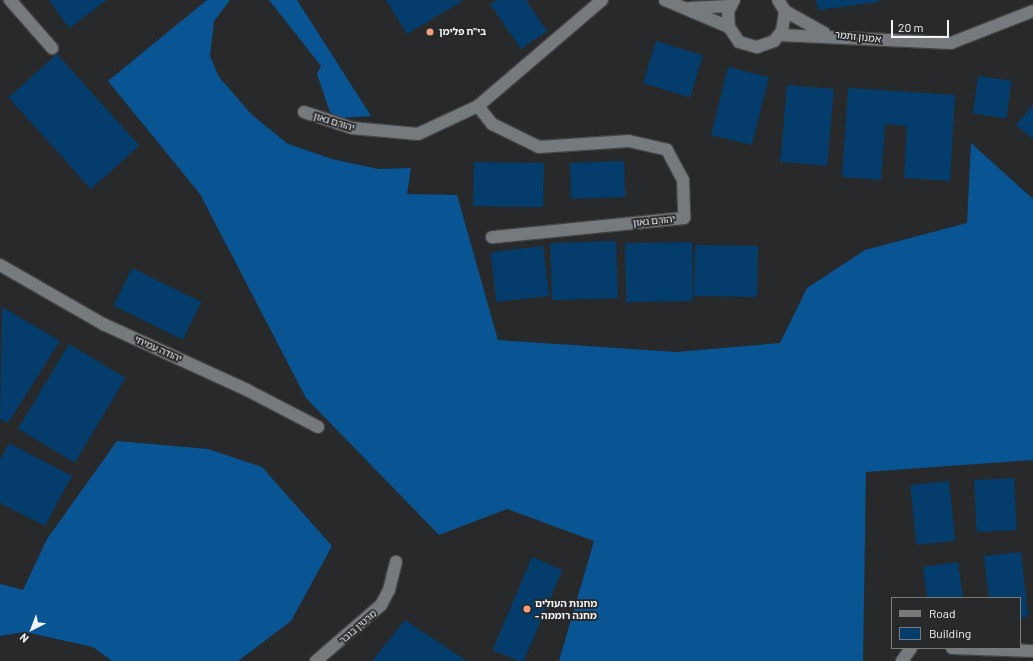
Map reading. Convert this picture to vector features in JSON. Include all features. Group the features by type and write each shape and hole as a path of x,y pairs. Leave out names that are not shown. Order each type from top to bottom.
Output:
{"street":[{"path":"10,0 52,48"},
{"name":"יהורם גאון","path":"304,112 352,128 418,134 478,106 602,0"},
{"path":"665,0 689,8 729,27"},
{"path":"689,8 732,3 729,27 733,35 748,46 766,46 780,35 785,11 778,0"},
{"name":"אמנון ותמר","path":"785,11 825,34"},
{"name":"אמנון ותמר","path":"780,35 825,34 925,44 951,43 1032,12"},
{"name":"יהורם גאון","path":"478,106 492,124 539,147 629,141 667,150 683,180 684,218 492,237"},
{"name":"יהודה עמיחי","path":"0,266 102,324 247,390 318,427"},
{"name":"מרטין בובר","path":"316,661 381,605 390,590 396,562"},
{"path":"902,661 910,649"},
{"path":"979,649 1033,651"}],"shaded area":[{"path":"207,0 230,0 214,21 210,56 219,77 252,115 288,144 332,159 378,169 411,168 407,194 457,195 498,340 676,352 780,343 807,288 865,250 967,223 971,143 1033,199 1033,460 866,472 863,661 559,661 594,541 507,509 439,535 306,398 200,194 108,81"},
{"path":"269,0 297,0 371,116 340,118 330,112 317,74 321,66"},
{"path":"117,441 208,449 262,467 332,546 291,621 238,661 112,661 93,647 25,632 0,636 0,584 23,590 47,539"}],"building":[{"path":"49,0 107,0 69,28"},
{"path":"386,0 464,0 407,34"},
{"path":"496,0 526,0 547,31 521,49 490,4"},
{"path":"816,0 879,0 879,2 818,10"},
{"path":"656,41 703,55 690,97 643,83"},
{"path":"57,54 139,145 91,189 9,97"},
{"path":"728,67 769,77 752,145 711,135"},
{"path":"978,76 1012,81 1006,118 973,114"},
{"path":"787,85 834,89 827,166 780,162"},
{"path":"848,88 955,95 950,181 904,178 907,126 885,124 881,180 842,177"},
{"path":"1033,105 1033,139 1016,125"},
{"path":"624,161 625,197 571,199 570,163"},
{"path":"474,162 544,163 543,207 473,206"},
{"path":"616,241 618,298 552,300 550,243"},
{"path":"692,242 693,301 626,302 625,243"},
{"path":"695,245 758,246 757,297 694,296"},
{"path":"543,246 549,296 496,302 490,252"},
{"path":"132,268 201,302 183,340 114,306"},
{"path":"2,307 60,341 8,423 0,419"},
{"path":"69,344 126,378 75,463 18,429"},
{"path":"9,443 72,476 45,526 0,503 0,460"},
{"path":"1014,478 1017,530 977,532 974,480"},
{"path":"949,481 955,541 916,545 910,485"},
{"path":"1021,552 1028,617 1021,618 1021,597 989,597 984,556"},
{"name":"מחנות העולים - מחנה רוממה","path":"532,557 562,570 524,661 519,661 493,650"},
{"path":"958,562 963,597 927,597 923,567"},
{"path":"405,620 467,661 372,661"}],"place":[{"name":"בי\"ח פלימן","path":"430,32"},
{"name":"מחנות העולים - מחנה רוממה","path":"527,609"}]}
